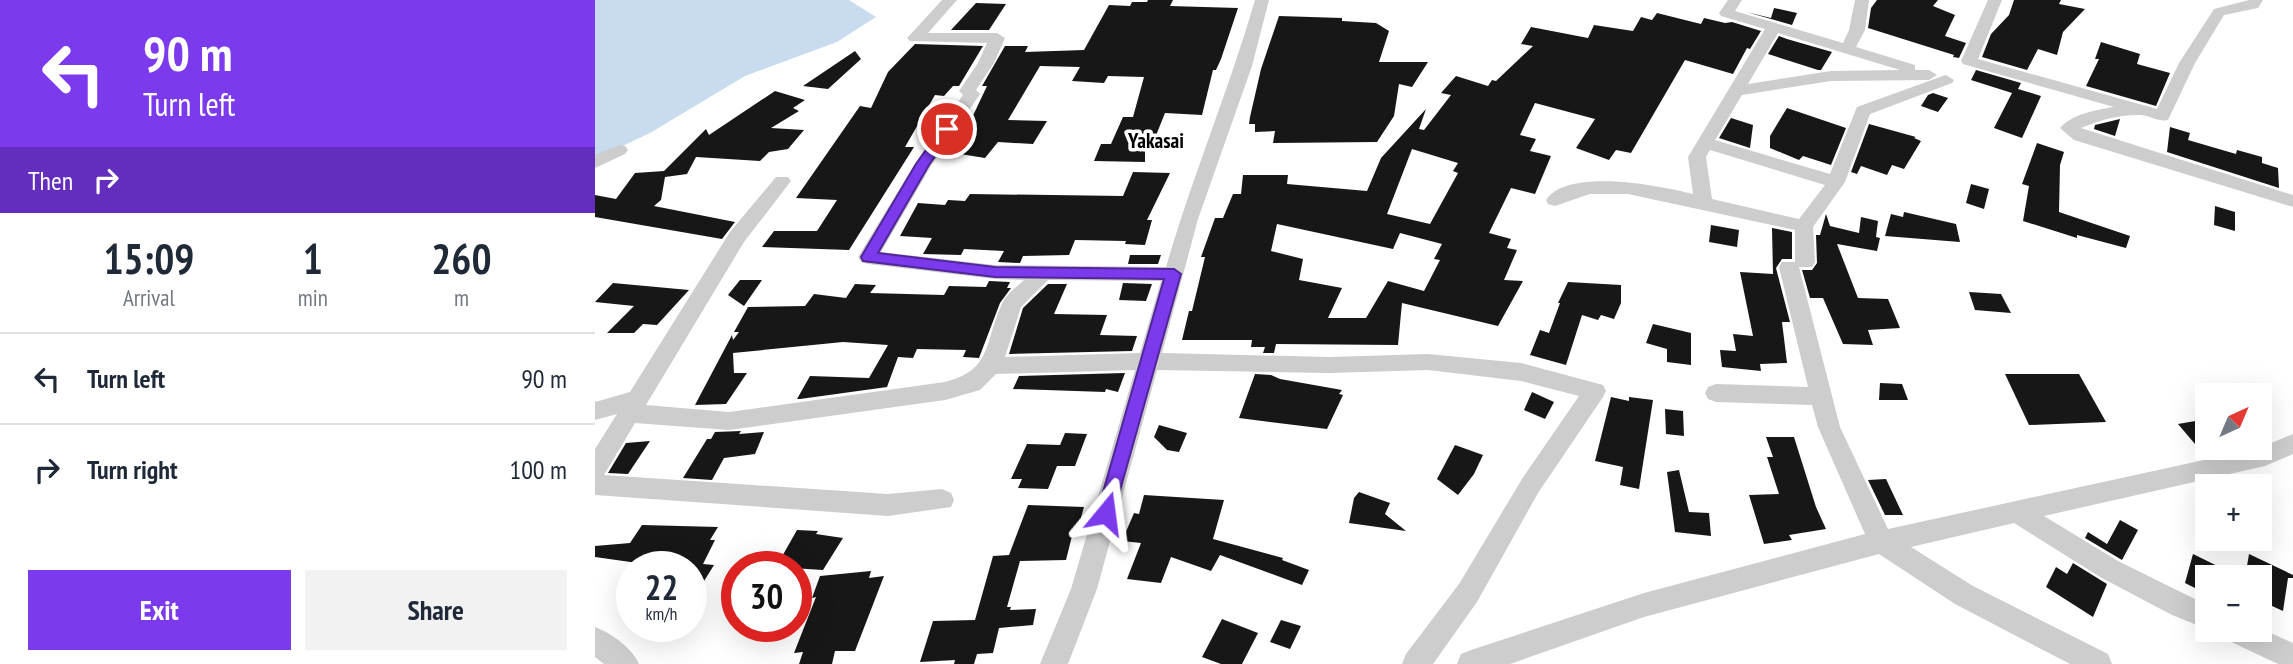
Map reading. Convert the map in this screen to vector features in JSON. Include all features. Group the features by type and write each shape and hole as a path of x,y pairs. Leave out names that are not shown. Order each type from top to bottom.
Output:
{"street":[{"path":"950,0 915,38 997,38 986,63 967,91 972,94 923,164 868,257 995,272 1174,274"},
{"path":"1054,664 1084,589 1189,219 1244,66 1262,0"},
{"path":"1735,0 1726,13 1951,82 1969,61 1995,0"},
{"path":"1847,49 1857,30 1862,0"},
{"path":"2162,116 2187,63 2219,12 2253,5 2256,0"},
{"path":"1703,203 1697,157 1774,27"},
{"path":"1969,61 2162,116"},
{"path":"1737,92 1831,76 1938,78"},
{"path":"1938,78 1863,111 1836,183 1804,226 1797,264 1829,427 1881,541 1964,595 2098,664"},
{"path":"2162,116 2119,110 2081,121 2069,128 2080,136 2293,201"},
{"path":"1705,143 1836,183"},
{"path":"595,162 619,150"},
{"path":"595,469 737,237 782,181"},
{"path":"1555,200 1571,191 1622,188 1651,190 1804,226"},
{"path":"595,411 634,406 729,421 945,391 972,384 991,366 1012,304 1043,272"},
{"path":"991,366 1149,361 1329,365 1428,362 1521,372 1595,391 1530,486 1468,593 1416,664"},
{"path":"1716,393 1821,396"},
{"path":"1471,664 1644,605 1881,541 2265,456 2293,444"},
{"path":"595,485 888,505 942,500"},
{"path":"2017,511 2060,542 2131,583 2195,612"},
{"path":"595,640 625,664"},
{"path":"2260,642 2293,657"}],"water":[{"path":"595,0 849,0 876,17 837,42 745,76 650,133 595,159"}],"building":[{"path":"1173,0 1170,6 1238,8 1221,59 1216,70 1213,70 1202,115 1165,113 1153,143 1145,143 1145,162 1094,161 1101,144 1111,144 1123,117 1133,117 1144,77 1108,76 1104,83 1072,81 1080,67 1040,66 1008,120 1047,121 1033,144 998,142 985,158 948,152 969,124 987,86 982,86 1005,46 1028,46 1025,52 1084,50 1109,5 1130,6 1132,2"},
{"path":"1877,0 1938,0 1933,6 1955,15 1945,36 1966,43 1959,58 1868,28 1871,8"},
{"path":"2014,0 2061,0 2059,4 2085,9 2063,32 2057,55 2038,49 2027,70 1982,57 1991,34 2009,15"},
{"path":"976,3 1006,4 989,30 951,30"},
{"path":"1774,8 1797,13 1792,25 1746,12 1771,18"},
{"path":"1657,13 1701,24 1704,18 1732,22 1761,31 1750,49 1747,48 1733,74 1685,60 1631,153 1616,150 1609,160 1576,148 1595,119 1535,103 1520,135 1536,139 1530,151 1551,156 1535,194 1511,188 1489,233 1511,239 1507,248 1517,250 1504,280 1523,281 1498,326 1402,303 1398,345 1276,344 1274,353 1263,353 1265,347 1251,347 1252,340 1182,340 1205,257 1201,257 1215,218 1223,218 1233,194 1241,194 1243,175 1288,175 1287,184 1367,191 1381,158 1426,109 1419,129 1424,130 1451,95 1441,93 1456,76 1488,86 1492,80 1496,81 1533,46 1521,44 1531,27 1588,38 1594,25 1633,31 1641,17 1652,20","holes":["1412,149 1458,163 1453,171 1458,173 1430,224 1387,214","1277,224 1393,249 1400,233 1442,244 1434,259 1440,260 1424,291 1388,281 1366,318 1328,318 1342,288 1299,280 1303,259 1271,251"]},
{"path":"1279,16 1342,18 1342,21 1376,23 1389,31 1379,62 1428,62 1412,87 1399,84 1394,116 1377,142 1273,143 1275,131 1255,132 1255,124 1249,124 1250,117 1261,69"},
{"path":"1779,36 1832,52 1821,70 1818,70 1768,54"},
{"path":"2101,42 2140,54 2137,64 2170,73 2156,106 2086,86 2099,59 2095,59"},
{"path":"915,44 983,46 959,86 953,86 944,96 935,95 905,147 914,147 849,250 762,247 774,231 817,231 837,200 796,198 860,106 871,108 888,72"},
{"path":"855,51 861,59 828,89 803,86"},
{"path":"1976,70 2021,83 2018,89 2041,96 2022,138 1994,128 2012,93 1971,80"},
{"path":"775,91 805,100 793,108 799,111 771,128 804,130 788,149 769,152 760,161 696,157 687,174 665,177 661,200 654,206 735,222 722,239 595,217 595,195 616,199 635,173 664,171 706,129 709,135"},
{"path":"1933,93 1948,98 1938,112 1921,106 1928,95"},
{"path":"1787,108 1846,128 1831,165 1803,156 1799,160 1770,148 1770,136"},
{"path":"1731,118 1753,125 1750,148 1719,138"},
{"path":"2120,119 2115,136 2094,129 2095,125"},
{"path":"1869,124 1916,137 1914,138 1921,141 1904,169 1892,165 1887,175 1861,166 1857,174 1851,172"},
{"path":"2170,127 2190,133 2188,140 2236,154 2237,150 2262,157 2262,163 2278,168 2279,188 2167,152"},
{"path":"2037,143 2064,152 2060,165 2059,212 2130,236 2126,248 2077,235 2077,238 2023,221 2029,186 2022,184"},
{"path":"1133,172 1170,173 1147,220 1152,220 1145,245 1125,244 1126,241 1075,240 1069,255 1023,256 1020,263 998,262 1004,251 964,249 961,255 923,254 932,238 900,236 918,203 945,205 948,200 965,201 970,194 1123,196"},
{"path":"1971,184 1989,189 1984,209 1966,203"},
{"path":"2215,206 2235,212 2235,231 2214,225"},
{"path":"1904,212 1956,224 1960,242 1885,236 1891,214 1903,217"},
{"path":"1826,214 1830,226 1859,233 1861,217 1878,221 1876,237 1880,238 1877,251 1837,244 1858,298 1888,299 1900,328 1868,330 1873,345 1843,344 1823,298 1810,298 1802,270 1812,270 1817,263 1816,235 1820,235"},
{"path":"1711,225 1739,230 1737,247 1709,242"},
{"path":"1772,228 1792,232 1792,259 1782,259 1776,268 1790,322 1782,322 1787,363 1760,364 1761,371 1722,367 1720,350 1736,351 1733,334 1753,336 1740,272 1773,274"},
{"path":"1130,255 1161,255 1158,264 1128,264"},
{"path":"740,280 762,280 744,306 728,295"},
{"path":"989,281 1010,282 1007,288 1011,288 1000,303 979,358 963,357 966,350 917,349 913,358 898,357 887,387 797,399 810,376 869,378 888,345 843,342 733,353 734,373 747,373 726,404 695,405 732,335 733,340 739,332 734,332 748,307 805,306 814,294 846,298 855,284 876,285 870,293 944,295 949,286 986,287"},
{"path":"1568,282 1621,285 1621,303 1614,319 1601,315 1598,320 1582,315 1566,365 1530,355 1540,330 1549,333"},
{"path":"613,283 689,290 657,325 643,324 634,333 607,333 634,306 595,302"},
{"path":"1123,283 1152,284 1146,301 1119,300"},
{"path":"1048,284 1067,284 1054,314 1107,315 1100,335 1137,336 1132,351 1009,354 1023,308"},
{"path":"1969,292 2001,294 2011,313 1975,310"},
{"path":"1653,324 1691,333 1691,365 1667,362 1667,349 1646,343"},
{"path":"1125,373 1118,392 1106,389 1105,392 1013,389 1019,376"},
{"path":"1255,374 1342,390 1339,394 1343,395 1327,429 1239,418"},
{"path":"2005,374 2079,374 2106,422 2029,425"},
{"path":"1880,383 1902,384 1908,400 1879,400"},
{"path":"1532,392 1554,402 1545,419 1524,410"},
{"path":"1611,397 1629,401 1629,397 1653,400 1639,489 1620,485 1623,467 1595,461"},
{"path":"1665,409 1683,411 1684,436 1666,434"},
{"path":"2195,421 2195,444 2178,424"},
{"path":"1159,425 1187,433 1179,452 1167,450 1154,437"},
{"path":"741,431 739,434 764,432 755,454 724,458 712,480 683,478 707,439 711,439 715,432"},
{"path":"1065,433 1087,434 1075,466 1057,466 1048,489 1018,488 1022,479 1011,479 1027,444 1060,445"},
{"path":"1766,437 1794,437 1816,507 1826,529 1789,535 1792,540 1764,544 1749,495 1779,494 1767,457 1773,457"},
{"path":"650,441 628,474 608,473 626,443"},
{"path":"1455,445 1483,455 1474,474 1458,495 1437,479"},
{"path":"1679,470 1689,512 1709,513 1711,536 1675,532 1667,472"},
{"path":"1886,479 1903,515 1885,515 1868,480"},
{"path":"1359,492 1390,503 1385,514 1406,531 1349,523 1354,498"},
{"path":"1144,495 1224,500 1213,539 1283,558 1282,560 1309,570 1302,585 1220,555 1211,571 1171,557 1161,583 1127,579 1141,543 1122,541 1134,513 1139,514"},
{"path":"1028,505 1084,507 1078,528 1074,528 1066,560 1020,561 1007,607 1011,607 1010,610 1036,609 1033,625 999,628 993,653 977,654 974,664 954,664 955,660 920,662 933,621 975,620 993,556 1009,555"},
{"path":"2120,520 2138,530 2122,560 2085,538 2088,532 2107,544"},
{"path":"642,525 718,527 710,540 715,540 707,556 707,551 616,551 616,560 595,557 595,546 630,543"},
{"path":"797,530 818,531 816,534 843,538 823,570 812,569 812,551 785,551"},
{"path":"2193,554 2215,565 2195,565 2195,588 2185,583"},
{"path":"2249,554 2293,575 2293,578 2288,578 2283,611 2272,606 2272,565 2247,565"},
{"path":"2073,563 2107,584 2093,617 2046,587 2056,567 2067,574"},
{"path":"707,564 714,565 707,576"},
{"path":"871,571 869,578 884,576 855,651 835,651 832,664 799,664 803,652 794,653 798,642 812,642 812,607 816,597 812,598 820,576"},
{"path":"1222,619 1258,633 1242,664 1221,664 1202,657"},
{"path":"1281,620 1301,626 1290,649 1270,642"}],"district":[{"name":"Yakasai","path":"1156,141"}],"route":[{"path":"947,129 868,257 995,272 1174,274 1106,513"}]}
